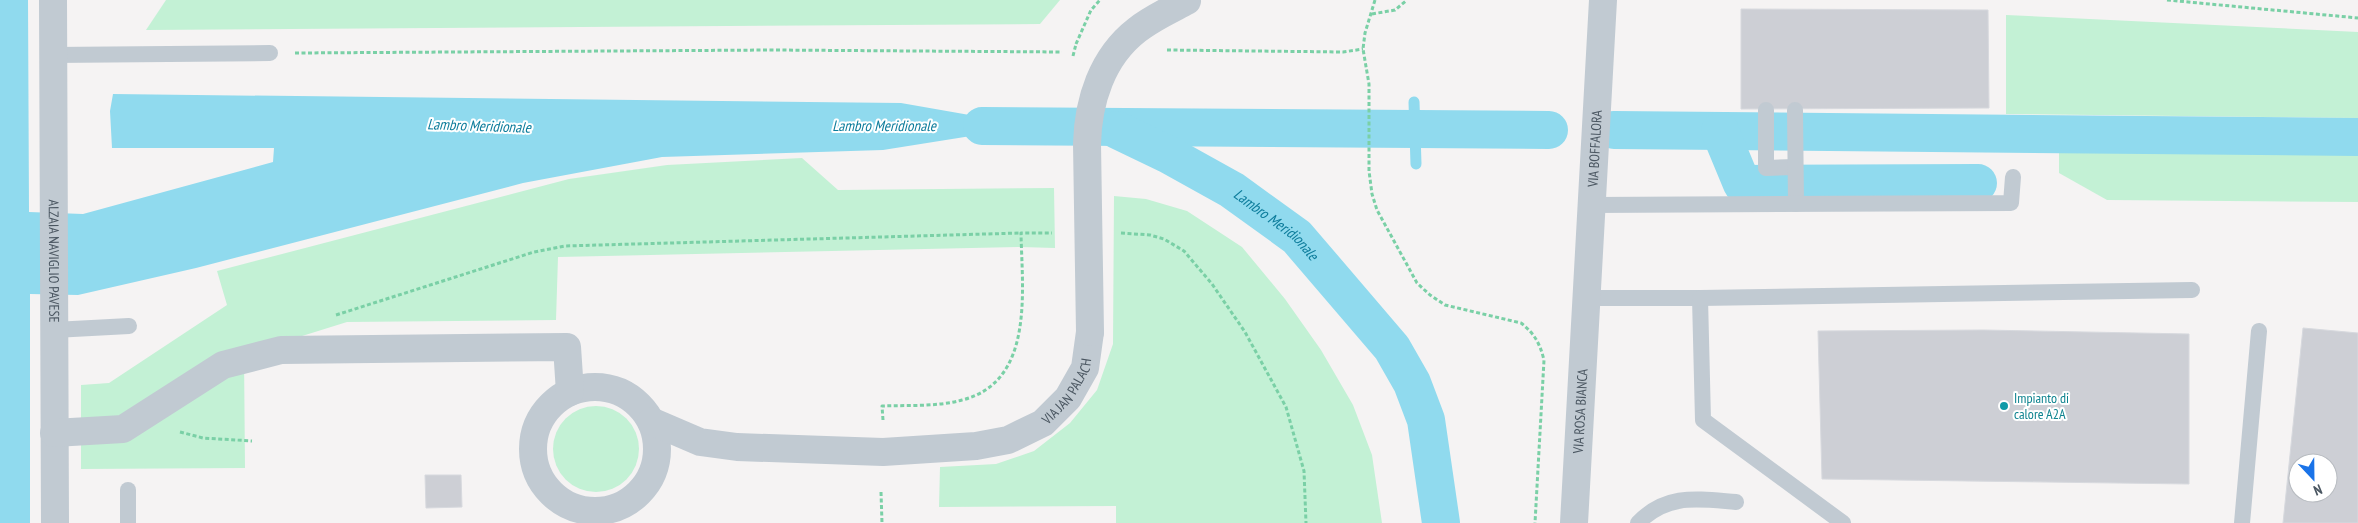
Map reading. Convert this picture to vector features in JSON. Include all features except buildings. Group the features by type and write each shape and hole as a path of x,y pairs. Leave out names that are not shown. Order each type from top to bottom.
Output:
{"street":[{"name":"ALZAIA NAVIGLIO PAVESE","path":"53,0 55,523"},
{"name":"VIA BOFFALORA","path":"1588,298 1603,0"},
{"name":"VIA JAN PALACH","path":"650,421 700,442 737,447 883,452 976,446 1008,440 1043,423 1068,398 1085,368 1090,332 1087,144 1088,120 1093,96 1100,80 1121,45 1154,18 1189,1"},
{"name":"VIA ROSA BIANCA","path":"1574,523 1588,298"},
{"path":"54,433 123,429 223,365 280,350 567,347 570,392"},
{"name":"VIA JAN PALACH","path":"594,387 612,389 636,402 650,421 657,444 656,462 650,479 631,499 618,506 594,517 557,498 540,477 534,456 534,437 545,412 556,400 570,392 594,387"}],"lane":[{"path":"52,55 270,53"},
{"path":"1766,110 1766,168 1795,167"},
{"path":"1795,110 1796,203"},
{"path":"1592,205 2011,203 2012,178"},
{"path":"1588,298 2192,290"},
{"path":"1700,298 1703,420 1843,523"},
{"path":"54,330 129,326"},
{"path":"2242,523 2259,331"},
{"path":"128,490 128,523"},
{"path":"1638,523 1647,514 1676,500 1736,502"}],"path":[{"path":"1076,44 1092,10 1100,0"},
{"path":"1375,0 1365,33 1363,50 1369,84 1369,171 1372,194 1377,210 1417,283 1446,305 1521,323 1531,330 1540,343 1544,360 1535,523"},
{"path":"1372,14 1395,10 1407,0"},
{"path":"2167,0 2358,18"},
{"path":"270,53 762,50 1062,52"},
{"path":"1164,50 1343,52 1363,50"},
{"path":"884,426 882,406 944,403 963,400 993,384 1009,368 1017,344 1021,323 1020,233"},
{"path":"330,316 534,252 565,246 1052,233"},
{"path":"1111,233 1150,235 1184,251 1218,292 1245,332 1286,407 1304,471 1306,523"},
{"path":"139,420 203,438 252,442"},
{"path":"881,492 882,523"}],"green space":[{"path":"166,0 1060,0 1040,24 146,30"},
{"path":"2006,15 2358,32 2358,118 2006,114"},
{"path":"2059,146 2358,148 2358,202 2107,200 2059,173"},
{"path":"802,158 838,190 1054,188 1055,248 1021,247 558,257 556,320 347,322 244,354 245,468 81,469 81,385 109,383 227,305 217,271 569,179 667,165"},
{"path":"1114,196 1146,199 1187,211 1242,247 1285,299 1321,350 1353,405 1372,455 1382,523 1116,523 1116,506 939,507 940,467 996,464 1034,451 1070,423 1097,390 1113,344"},
{"path":"596,406 612,410 626,419 635,433 639,449 635,465 626,479 612,488 596,492 580,488 566,479 557,465 553,449 557,433 566,419 580,410"}],"water":[{"path":"0,0 28,0 29,212 83,214 273,162 274,148 112,148 110,111 113,94 901,103 1033,126 883,150 662,157 523,183 196,268 78,295 30,294 30,523 0,523"}],"waterway":[{"path":"1414,102 1416,164"},
{"path":"982,126 1549,130"},
{"name":"Lambro Meridionale","path":"1117,130 1169,155 1232,190 1297,237 1392,348 1412,383 1426,420 1441,523"},
{"path":"1614,130 2358,137"},
{"path":"1720,131 1742,184 1978,183"}],"place":[{"name":"Impianto di calore A2A","path":"2004,406"}]}
